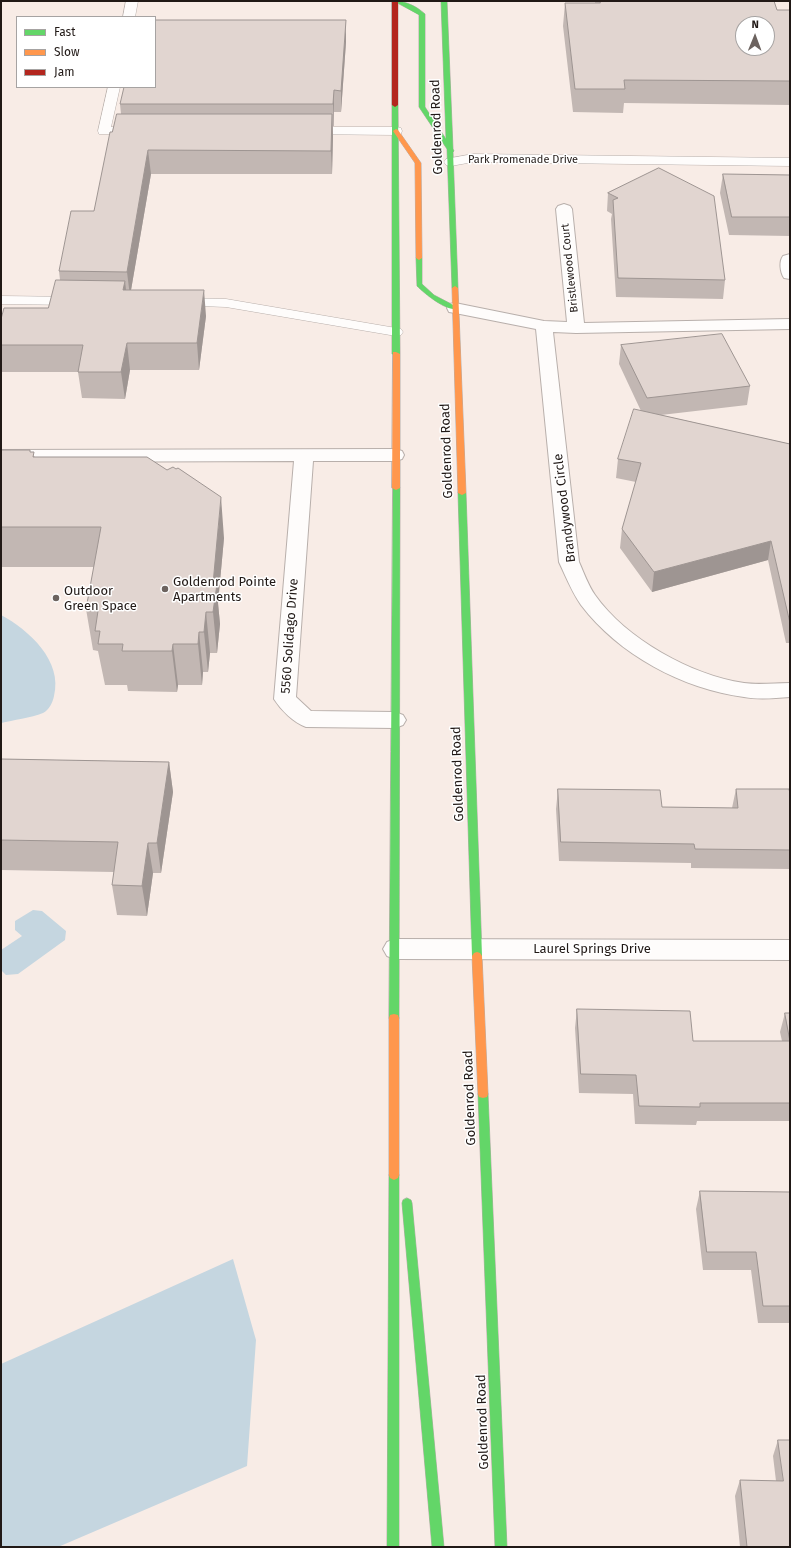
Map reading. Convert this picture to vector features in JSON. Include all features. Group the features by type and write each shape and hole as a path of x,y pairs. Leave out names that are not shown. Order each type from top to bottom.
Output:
{"main road":[{"path":"393,1547 396,1 408,5 422,14 422,107 451,156"},
{"name":"Goldenrod Road","path":"444,1 451,156 477,949 501,1547"},
{"path":"396,130 418,163 419,285 432,296 455,308"},
{"path":"394,1070 403,1166"},
{"path":"406,1197 438,1547"}],"street":[{"name":"Bristlewood Court","path":"564,209 576,328"},
{"path":"455,308 544,326 576,328 790,324"},
{"name":"Brandywood Circle","path":"544,326 569,562 577,582 588,599 614,629 630,641 669,665 709,682 745,690 790,690"},
{"name":"5560 Solidago Drive","path":"304,455 285,699 306,719 395,720"},
{"path":"1,456 396,455"},
{"name":"Laurel Springs Drive","path":"395,949 790,950"}],"lane":[{"path":"129,16 132,1"},
{"path":"114,88 104,131 151,131"},
{"path":"291,131 396,130"},
{"name":"Park Promenade Drive","path":"451,156 473,158 790,162"},
{"name":"Park Promenade Drive","path":"451,156 501,171"},
{"name":"Park Promenade Drive","path":"531,172 753,162"},
{"path":"1,300 86,301"},
{"path":"164,302 226,303 396,332"}],"shaded area":[{"path":"1,615 22,629 41,648 49,659 55,683 53,701 45,712 1,723"},
{"path":"33,910 42,911 66,931 65,940 18,974 6,975 1,970 1,950 22,936 15,930 15,921"},
{"path":"233,1259 256,1340 247,1466 58,1547 1,1547 1,1364"}],"building":[{"path":"600,1 774,1 777,10 790,10 790,81 624,80 625,89 575,89 565,3 600,3"},
{"path":"156,20 346,20 341,91 334,90 333,104 120,104 124,88 156,88"},
{"path":"117,114 332,114 331,151 148,150 127,272 59,271 71,211 94,211 110,132 112,132"},
{"path":"659,168 714,196 725,280 618,278 613,200 618,198 608,193"},
{"path":"723,174 790,175 790,217 732,217"},
{"path":"56,280 125,281 123,290 204,290 197,343 127,343 121,372 78,372 83,345 1,345 1,319 4,308 48,308"},
{"path":"722,334 750,386 647,398 621,345"},
{"path":"634,409 790,444 790,623 771,541 654,572 622,529 641,463 618,459"},
{"name":"Goldenrod Pointe Apartments","path":"1,450 30,450 30,452 34,452 33,457 147,457 167,470 173,467 176,469 178,468 221,497 213,584 217,584 213,612 206,612 204,632 199,632 198,644 173,644 172,651 122,651 123,644 98,644 100,631 95,631 98,611 86,609 101,527 1,527"},
{"path":"1,759 169,762 157,843 148,843 142,886 112,885 118,842 1,840"},
{"path":"558,789 660,790 662,807 738,808 736,789 789,789 790,850 695,849 694,844 561,842"},
{"path":"577,1009 690,1011 693,1041 790,1041 790,1103 700,1103 700,1107 639,1106 636,1075 581,1074"},
{"path":"785,1013 790,1013 790,1041"},
{"path":"700,1191 790,1192 790,1306 763,1306 756,1252 707,1252"},
{"path":"778,1440 790,1440 790,1547 747,1547 740,1480 783,1481"}],"traffic: fast":[{"path":"397,1 408,5 422,14 422,107 451,151"},
{"path":"444,1 455,288"},
{"path":"395,105 396,354"},
{"path":"419,258 419,285 432,296 455,308"},
{"path":"394,1018 396,488"},
{"path":"462,493 477,956"},
{"path":"483,1094 501,1547"},
{"path":"393,1547 394,1175"},
{"path":"407,1203 438,1547"}],"traffic: slow":[{"path":"396,131 418,163 419,258"},
{"path":"455,288 462,493"},
{"path":"396,354 396,488"},
{"path":"477,956 483,1094"},
{"path":"394,1018 394,1175"}],"traffic: jam":[{"path":"395,1 395,105"}],"place":[{"name":"Goldenrod Pointe Apartments","path":"165,589"},
{"name":"Outdoor Green Space","path":"56,598"}]}
